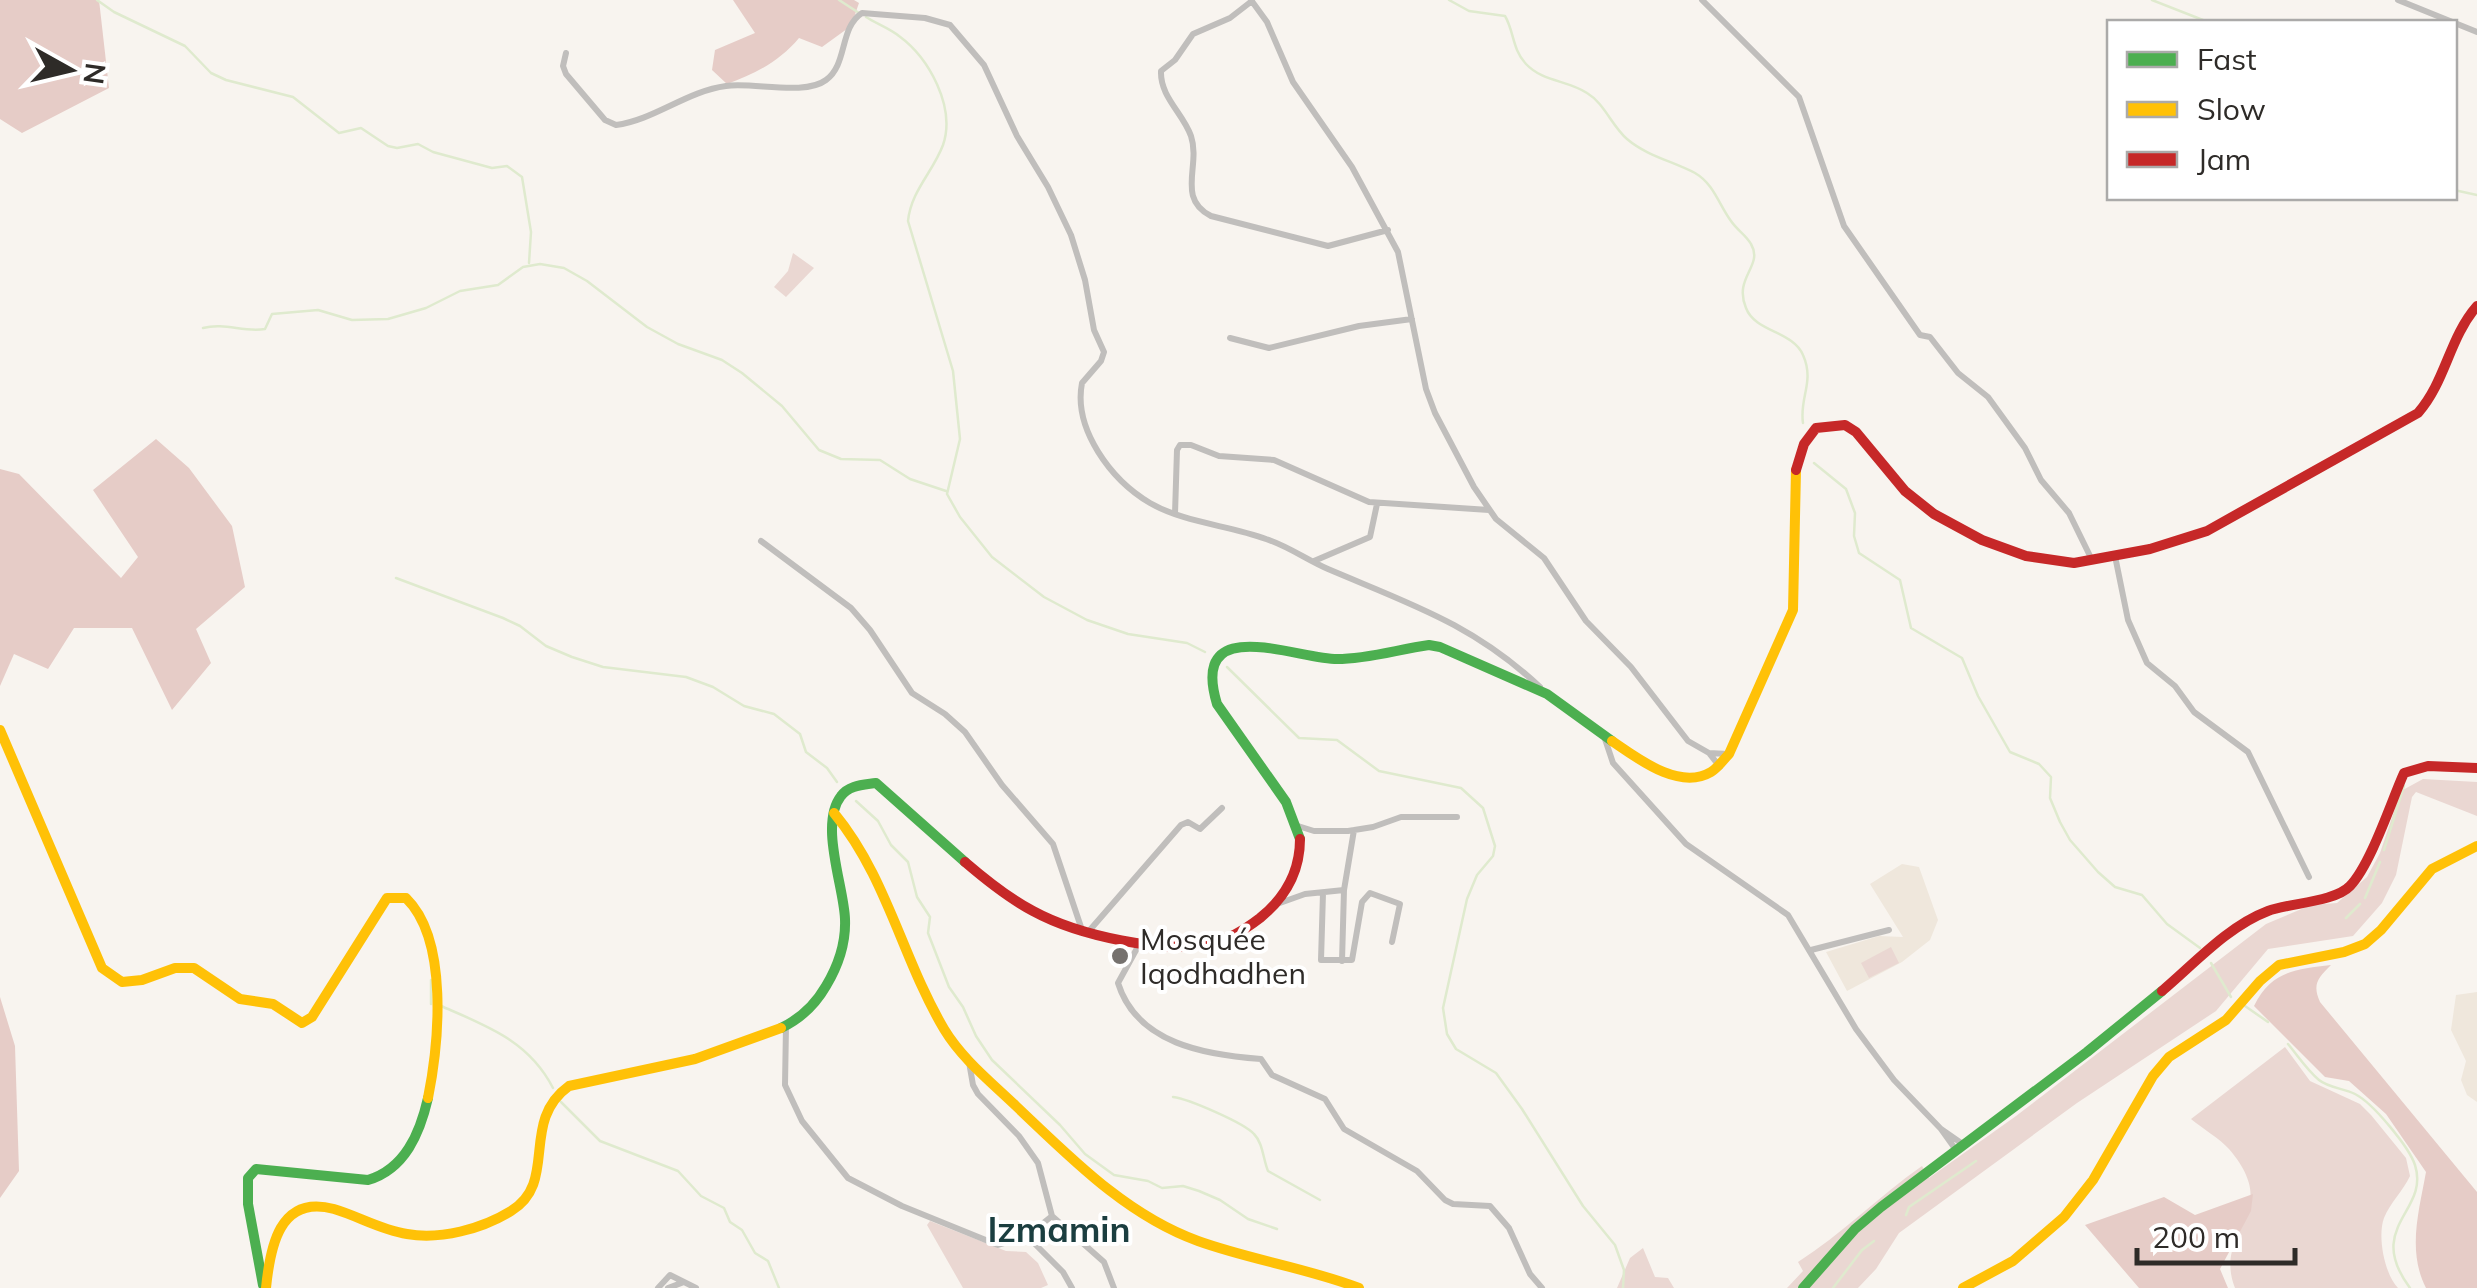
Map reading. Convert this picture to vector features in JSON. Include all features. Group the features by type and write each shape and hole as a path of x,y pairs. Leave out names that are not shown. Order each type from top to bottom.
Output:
{"street":[{"path":"1702,0 1799,97 1844,226 1920,334 1930,337 1958,373 1988,397 2025,448 2041,480 2069,513 2092,560"},
{"path":"2398,0 2447,20"},
{"path":"1388,230 1328,246 1211,216 1196,204 1190,182 1191,137 1165,92 1161,71 1175,60 1193,34 1230,18 1251,1 1267,22 1294,82 1352,167 1388,230 1401,262 1430,401 1489,510 1544,558 1586,621 1631,667 1688,741 1709,752 1729,754"},
{"path":"566,53 566,74 605,120 622,124 724,86 818,84 836,68 851,23 859,14 925,18 950,26 984,64 1017,136 1057,204 1086,280 1094,330 1104,352 1081,387 1086,429 1108,463 1137,493 1175,514 1272,540 1312,562 1461,627 1638,759 1678,777 1702,778 1720,768 1794,605 1795,493 1804,445 1816,428 1834,424 1856,432 1904,492 1934,514 2007,551 2043,560 2074,562 2116,556 2168,544 2219,525 2418,413 2436,391 2462,326 2477,306"},
{"path":"1230,338 1269,348 1358,326 1412,319"},
{"path":"1175,514 1178,447 1187,444 1219,456 1274,460 1346,495 1378,504 1489,510"},
{"path":"1312,562 1370,537 1378,504"},
{"path":"762,541 851,608 912,693 965,732 1002,785 1053,844 1086,930"},
{"path":"2116,556 2128,620 2147,663 2175,686 2194,712 2248,752 2310,877"},
{"path":"265,1288 282,1222 294,1211 317,1206 330,1208 414,1235 462,1230 512,1212 530,1197 535,1187 544,1112 559,1091 680,1062 786,1026 809,1009 834,969 844,941 845,914 833,838 834,812 843,794 854,786 876,784 1011,897 1038,914 1086,930 1141,941 1188,946 1214,943 1250,924 1285,894 1296,869 1300,844 1286,802 1217,704 1213,693 1215,666 1229,650 1239,645 1265,646 1339,659 1429,644 1548,695"},
{"path":"0,730 102,968 119,983 129,984 184,967 196,969 240,999 274,1004 289,1018 302,1023 312,1017 387,898 406,898 416,905 424,920 434,958 434,1064 416,1136 409,1150 379,1178 256,1169 248,1178 248,1204 265,1288"},
{"path":"1604,735 1614,762 1686,844 1788,915 1856,1029 1894,1080 1960,1147"},
{"path":"1709,752 1720,768"},
{"path":"1802,1288 1865,1220 2087,1052 2242,925 2268,911 2331,896 2350,886 2404,773 2428,766 2477,768"},
{"path":"1086,930 1181,825 1188,822 1200,829 1222,808"},
{"path":"834,812 856,837 873,869 922,990 945,1031 968,1060 1082,1170 1167,1227 1200,1242 1302,1268 1359,1288"},
{"path":"1297,826 1354,830 1402,817 1458,817"},
{"path":"1342,961 1344,890 1354,830"},
{"path":"1963,1288 2013,1260 2064,1217 2093,1180 2152,1076 2169,1057 2226,1020 2279,965 2364,944 2381,930 2432,869 2477,846"},
{"path":"1275,904 1305,894 1344,890"},
{"path":"1323,893 1321,960 1353,958 1362,902 1370,893 1400,904 1392,942"},
{"path":"1811,950 1889,930"},
{"path":"1141,941 1118,982 1126,1000 1149,1028 1201,1052 1261,1059 1272,1076 1326,1100 1344,1129 1416,1171 1440,1197 1453,1204 1490,1206 1509,1228 1530,1274 1542,1288"},
{"path":"786,1026 785,1086 802,1120 848,1178 875,1194 998,1245 1027,1236 1052,1216"},
{"path":"968,1060 978,1094 1019,1136 1038,1163 1052,1216 1104,1262 1114,1288"},
{"path":"1027,1236 1072,1288"},
{"path":"658,1288 670,1275 696,1288"},
{"path":"668,1288 685,1282"}],"shaded area":[{"path":"0,0 99,0 109,88 22,133 0,119"},
{"path":"733,0 859,3 851,26 822,47 799,38 766,66 727,84 712,70 715,50 755,33"},
{"path":"793,253 814,268 786,297 774,287 788,271"},
{"path":"156,439 189,468 232,526 245,587 196,629 211,663 172,710 132,628 74,628 48,669 14,654 0,686 0,469 19,474 121,578 138,557 93,490"},
{"path":"2423,779 2477,782 2477,816 2416,792 2396,875 2382,903 2353,936 2268,949 2216,1011 2077,1103 1899,1233 1876,1269 1858,1288 1787,1288 1803,1271 1798,1262 1906,1178 1922,1166 1929,1178 2266,924 2311,905 2337,903 2367,877 2380,853 2401,791"},
{"path":"1902,864 1919,867 1938,920 1930,940 1902,962 1847,991 1826,952 1879,936 1903,937 1870,884"},
{"path":"1891,947 1899,963 1869,978 1861,963"},
{"path":"2331,965 2318,982 2320,1002 2477,1192 2477,1288 2426,1288 2416,1245 2426,1172 2386,1114 2349,1081 2325,1077 2254,1006 2268,985 2286,974"},
{"path":"2477,992 2477,1102 2467,1095 2461,1080 2466,1061 2451,1030 2456,995"},
{"path":"0,997 15,1046 19,1171 0,1198"},
{"path":"2285,1047 2310,1081 2360,1104 2406,1158 2410,1176 2387,1213 2381,1235 2386,1265 2398,1288 2235,1288 2230,1268 2232,1251 2249,1206 2250,1190 2229,1149 2191,1119"},
{"path":"2253,1194 2251,1211 2220,1269 2228,1288 2139,1288 2085,1225 2164,1197 2195,1215"},
{"path":"930,1221 1006,1251 1026,1252 1038,1263 1048,1285 963,1288 927,1225"},
{"path":"1643,1248 1655,1277 1668,1278 1674,1288 1617,1288 1630,1258"}],"waterway":[{"path":"97,0 185,46 211,73 293,97 339,133 361,128 388,146 418,144 492,168 507,166 522,177 531,232 529,263"},
{"path":"839,0 859,13"},
{"path":"1449,0 1469,11 1505,16 1518,52 1533,70 1587,93 1635,145 1695,173 1707,183 1754,252 1743,288 1746,308 1757,322 1791,341 1803,355 1808,374 1803,423"},
{"path":"2152,0 2203,20"},
{"path":"866,17 895,33 920,57 937,84 946,115 943,145 913,200 908,221 953,371 960,439 947,494 992,557 1044,597 1087,620 1128,634 1187,643 1205,652"},
{"path":"2457,191 2477,195"},
{"path":"203,328 265,329 272,314 318,310 352,320 388,319 426,308 460,291 498,285 523,267 540,264 564,268 647,327 742,373 782,406 819,450 841,459 880,460 910,479 946,491"},
{"path":"1814,463 1846,489 1855,513 1854,536 1859,553 1900,580 1911,628 1962,658 1978,696 2010,752 2039,764 2051,777 2050,798 2070,840 2115,887 2142,895 2167,924 2200,948"},
{"path":"396,578 503,618 546,646 572,657 603,667 686,677 713,687 744,706 774,714 800,734 806,752 827,768 837,782"},
{"path":"1227,667 1299,738 1337,740 1379,771 1461,788 1483,808 1495,846 1467,899 1443,1008 1447,1034 1456,1049 1496,1073 1522,1109 1583,1206 1615,1245 1624,1270 1623,1288"},
{"path":"2384,850 2404,786"},
{"path":"856,801 878,821 891,845 908,862 917,897 930,917 928,933 949,987 992,1060 1085,1154 1114,1175 1148,1181 1162,1188 1183,1186 1199,1191 1248,1219 1277,1229"},
{"path":"2365,898 2380,862"},
{"path":"2346,918 2360,904"},
{"path":"2211,963 2231,997"},
{"path":"431,980 431,1004"},
{"path":"441,1006 490,1028 519,1047 553,1088"},
{"path":"2245,1006 2268,1022"},
{"path":"2288,1044 2319,1080 2355,1094 2371,1106 2411,1157 2417,1181 2395,1234 2393,1249 2410,1288"},
{"path":"1173,1097 1216,1112 1248,1129 1259,1142 1268,1171 1320,1200"},
{"path":"561,1102 600,1141 678,1171 701,1196 724,1208 730,1222 742,1230 755,1253 768,1261 779,1288"},
{"path":"1906,1215 1909,1207 1976,1161"},
{"path":"1833,1288 1862,1250 1874,1241"}],"traffic: fast":[{"path":"1300,839 1286,802 1217,704 1212,675 1218,658 1232,649 1274,649 1337,659 1429,645 1440,647 1547,694 1612,741"},
{"path":"781,1028 801,1016 817,999 840,954 845,919 832,823 844,792 876,783 965,862"},
{"path":"1803,1288 1855,1229 1881,1207 2162,991"},
{"path":"263,1285 248,1204 248,1178 256,1169 368,1180 381,1175 409,1148 428,1098"}],"traffic: slow":[{"path":"1612,741 1659,770 1686,778 1711,772 1729,754 1793,610 1796,470"},
{"path":"0,730 102,968 122,982 142,980 175,968 194,968 240,999 273,1004 302,1023 312,1017 387,898 406,898 420,916 435,965 437,1022 428,1098"},
{"path":"834,813 868,864 929,1002 951,1040 977,1070 1079,1165 1123,1201 1172,1230 1218,1248 1359,1288"},
{"path":"1963,1288 2013,1261 2064,1217 2093,1180 2153,1076 2169,1057 2226,1020 2279,965 2365,944 2432,869 2477,846"},
{"path":"266,1288 275,1241 289,1217 301,1209 334,1209 388,1229 420,1235 461,1232 487,1223 525,1199 533,1184 546,1117 554,1101 569,1086 695,1059 781,1028"}],"traffic: jam":[{"path":"1796,470 1804,444 1816,428 1845,425 1856,432 1905,491 1934,514 1982,540 2026,556 2074,563 2150,549 2207,531 2418,413 2477,306"},
{"path":"2162,991 2225,936 2253,918 2277,908 2334,896 2350,886 2373,848 2404,773 2428,766 2477,768"},
{"path":"965,862 997,888 1051,920 1122,940 1193,946 1232,936 1269,910 1294,873 1300,839"}],"place":[{"name":"Mosquée Iqodhadhen","path":"1120,956"}],"district":[{"name":"Izmamin","path":"1059,1229"}]}
